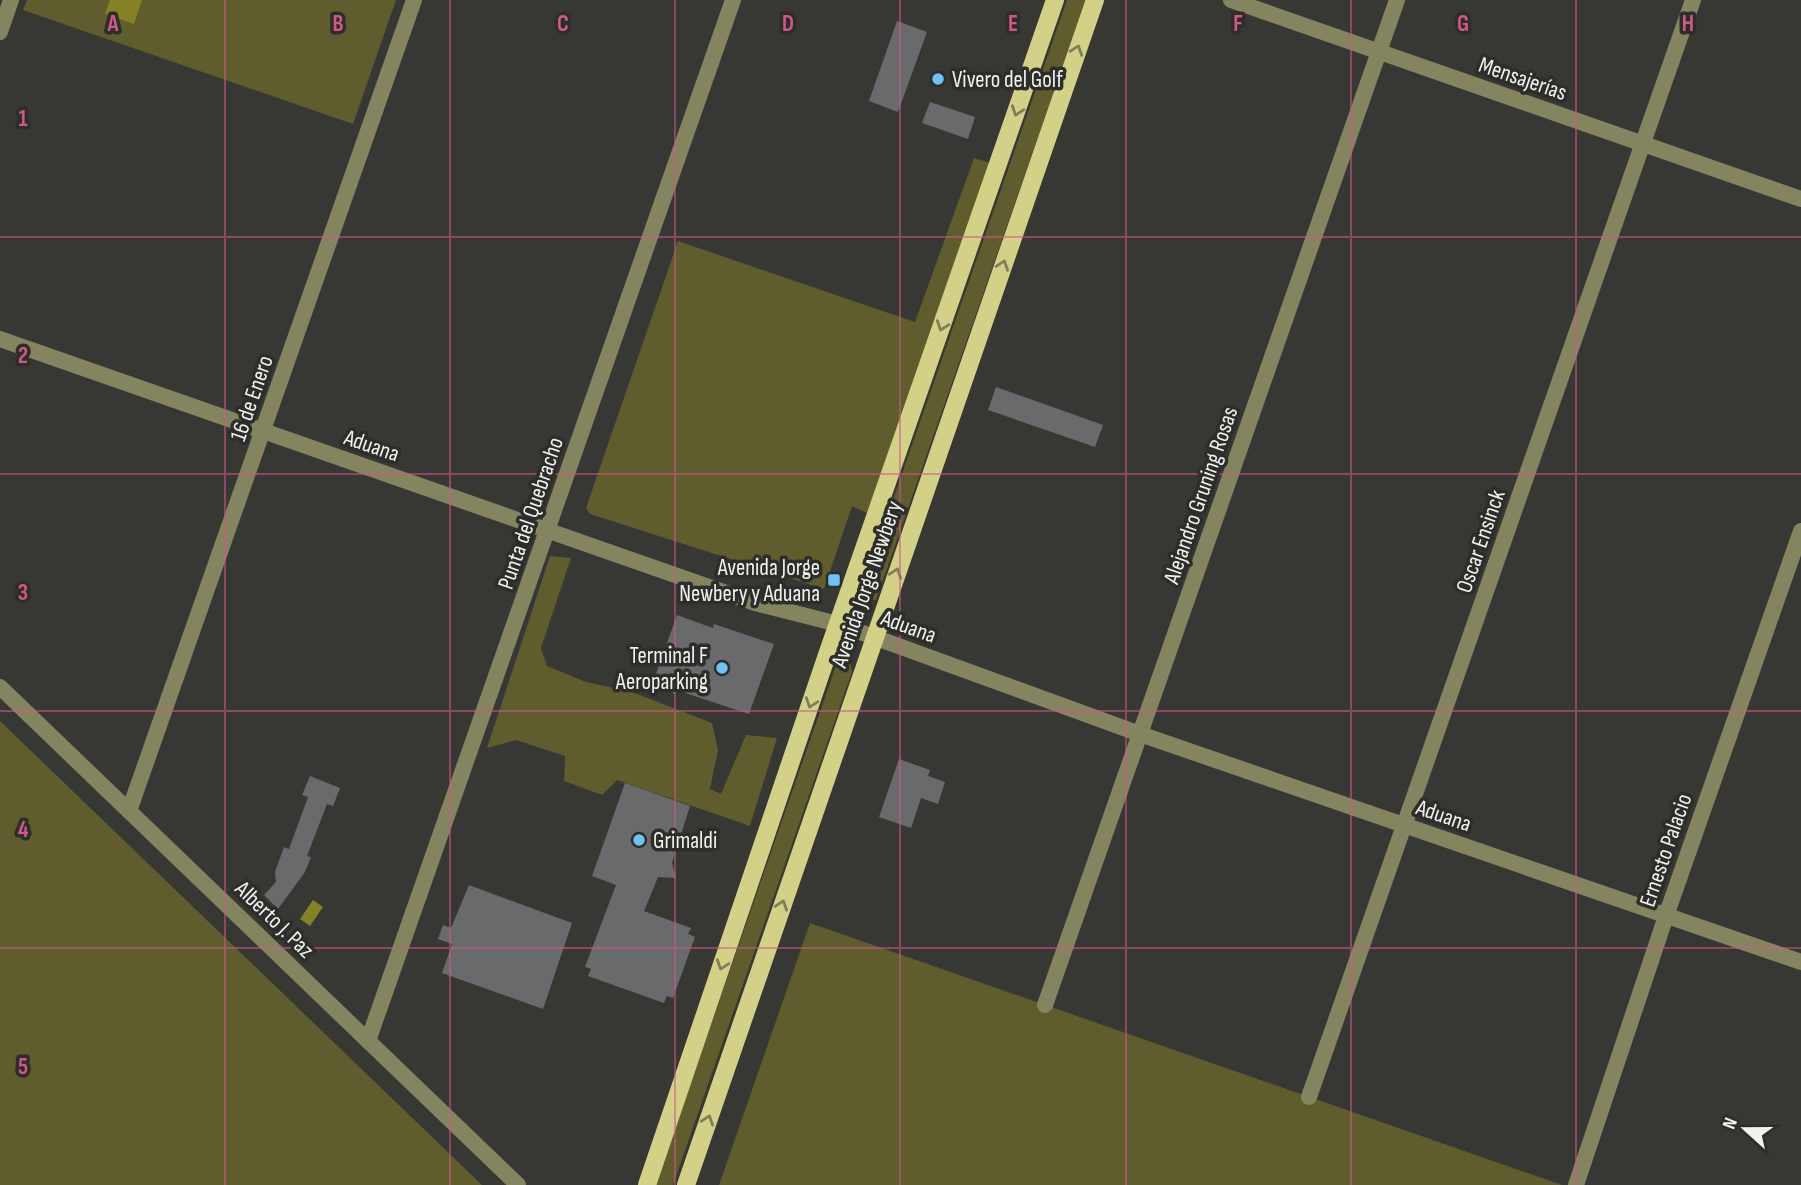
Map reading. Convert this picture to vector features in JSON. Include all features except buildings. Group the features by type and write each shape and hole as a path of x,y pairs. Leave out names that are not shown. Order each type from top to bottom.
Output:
{"main road":[{"name":"Avenida Jorge Newbery","path":"647,1185 1055,0"},
{"name":"Avenida Jorge Newbery","path":"686,1185 1095,0"}],"street":[{"path":"0,32 11,0"},
{"name":"16 de Enero","path":"129,811 414,0"},
{"name":"Punta del Quebracho","path":"368,1041 733,0"},
{"name":"Mensajerías","path":"1231,0 1801,199"},
{"name":"Alejandro Gruning Rosas","path":"1045,1005 1397,0"},
{"name":"Oscar Ensinck","path":"1309,1097 1693,0"},
{"name":"Aduana","path":"0,339 755,603 838,624 1140,734 1801,962"},
{"name":"Ernesto Palacio","path":"1576,1185 1666,916 1801,531"},
{"name":"Alberto J. Paz","path":"0,687 518,1185"}],"shaded area":[{"path":"27,0 396,0 353,124 23,10"},
{"path":"110,0 142,0 134,24 105,14"},
{"path":"1067,0 1086,0 876,600 864,601 862,594 865,580"},
{"path":"974,158 991,163 869,514 852,506 824,589 590,514 586,508 678,241 915,322"},
{"path":"550,556 571,558 541,648 547,666 586,682 632,692 712,723 718,750 710,789 721,794 746,735 777,738 750,826 617,780 602,795 564,781 565,756 516,740 487,748"},
{"path":"837,663 851,665 852,672 673,1185 655,1185"},
{"path":"0,721 482,1185 0,1185"},
{"path":"313,900 323,907 310,926 300,919"},
{"path":"810,923 1562,1185 719,1185"}],"place":[{"name":"Vivero del Golf","path":"938,79"},
{"name":"Avenida Jorge Newbery y Aduana","path":"834,580"},
{"name":"Terminal F Aeroparking","path":"722,668"},
{"name":"Grimaldi","path":"639,840"}]}
